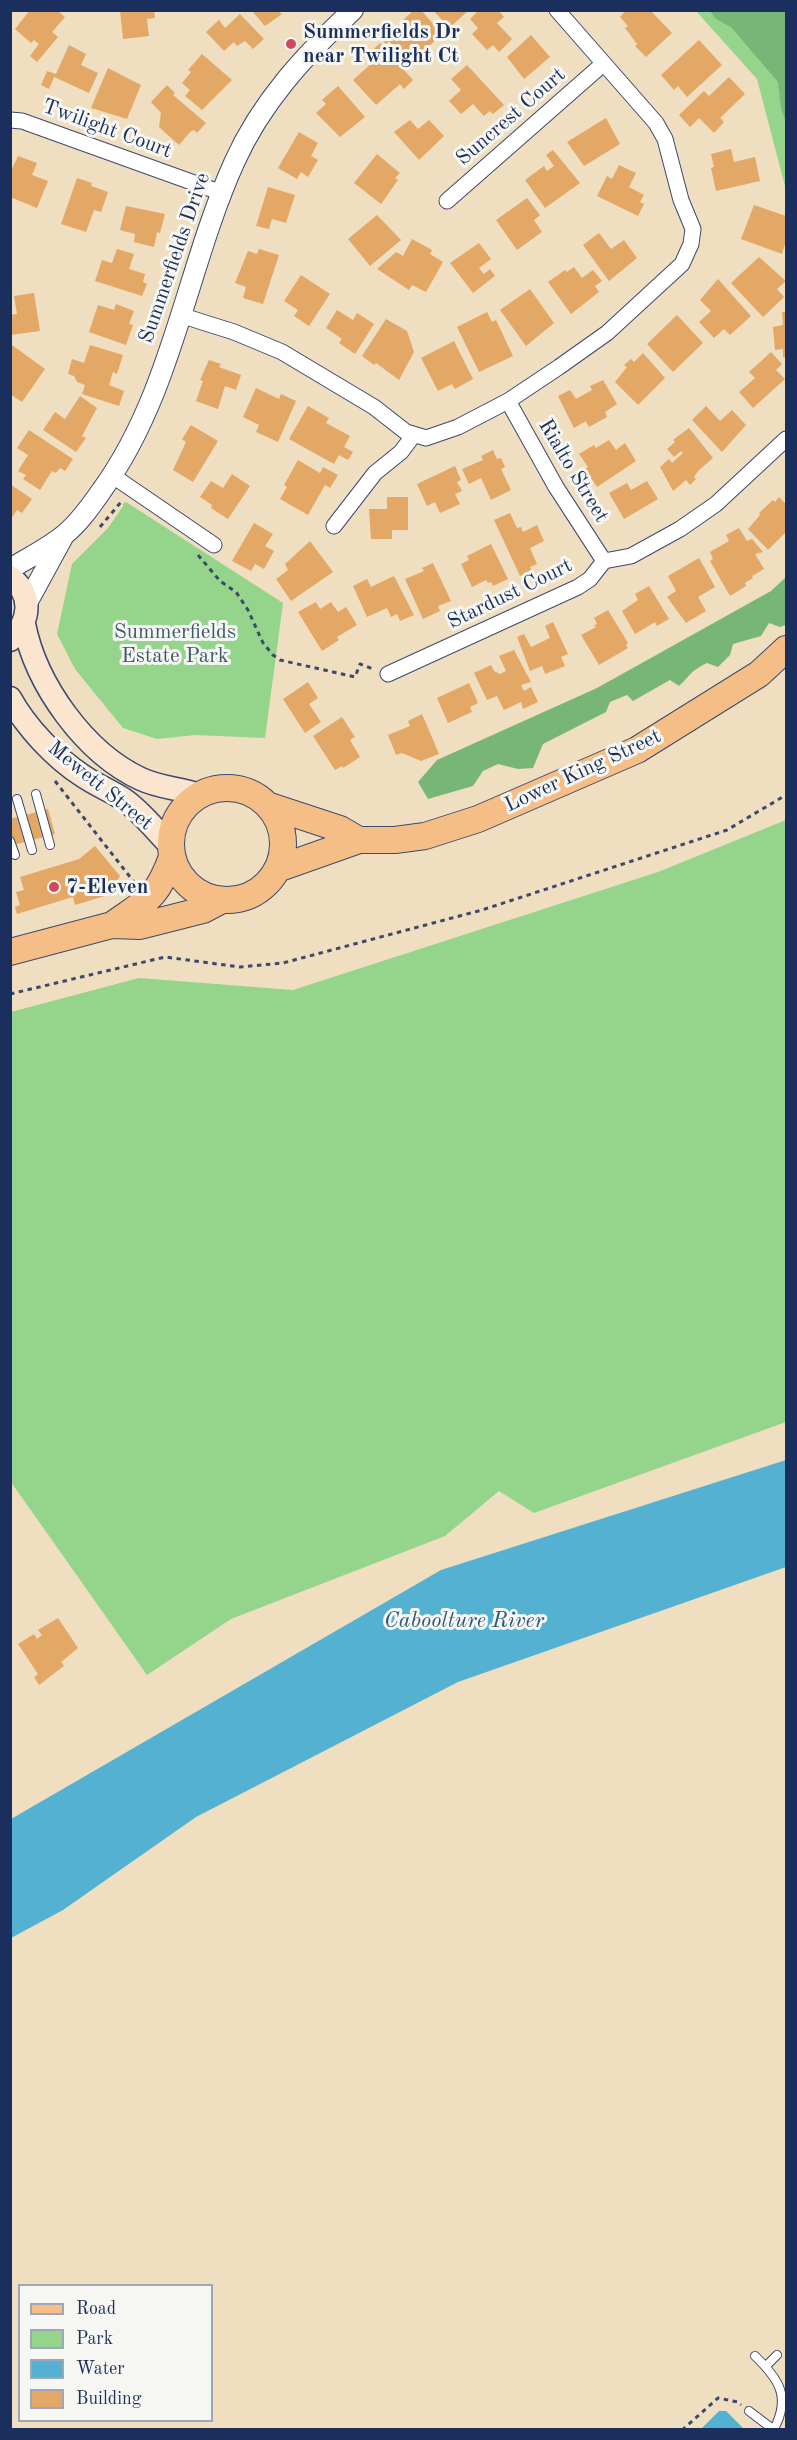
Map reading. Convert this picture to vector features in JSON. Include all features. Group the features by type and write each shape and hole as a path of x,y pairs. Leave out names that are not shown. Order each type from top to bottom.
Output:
{"main road":[{"name":"Mewett Street","path":"10,577 19,585 20,622 35,663 47,687 77,727 108,760 144,781 162,787 183,789 199,795"},
{"name":"Lower King Street","path":"278,869 359,840 425,837 450,829 637,750 759,674 786,649"},
{"name":"Mewett Street","path":"10,698 29,725 67,763 81,776 124,800 139,812 171,851"},
{"path":"112,925 152,897 165,876 171,851 172,830 178,816 187,804 199,795 213,789 236,788 258,796 270,806 279,820 283,836 283,853 278,869 268,883 254,893 239,899 222,900 208,897 185,882 177,871 171,851"},
{"name":"Lower King Street","path":"270,806 340,829 359,840"},
{"path":"10,952 112,925 140,926 203,910 222,900"}],"street":[{"name":"Summerfields Drive","path":"20,622 70,529 112,476 139,428 155,392 222,194 239,152 268,102 315,46 353,10"},
{"path":"180,315 234,332 282,352 330,379 413,436 426,438 508,401 607,333 682,264 692,244 693,229 681,200 665,139 650,116 556,10"},
{"name":"Suncrest Court","path":"447,201 603,64"},
{"name":"Twilight Court","path":"10,120 22,121 222,194"},
{"name":"Rialto Street","path":"508,401 556,487 604,561"},
{"path":"334,526 375,473 401,452 413,436"},
{"name":"Stardust Court","path":"388,674 578,587 590,579 604,561 631,556 680,529 716,504 786,439"},
{"path":"112,476 214,544"},
{"name":"Summerfields Drive","path":"10,569 70,529"}],"lane":[{"path":"36,794 50,845"},
{"path":"16,799 32,850"},
{"path":"10,841 15,855"},
{"path":"766,2366 777,2355"},
{"path":"749,2411 774,2429 782,2415 783,2396 773,2373 755,2356"}],"path":[{"path":"70,529 89,535 106,522 121,502 130,508"},
{"path":"195,551 220,581 236,592 248,610 263,643 280,660 355,676 360,664 388,674"},
{"path":"48,772 137,886"},
{"path":"10,994 165,957 240,967 283,963 482,910 727,830 786,795"},
{"path":"682,2430 718,2398 738,2402 749,2411"}],"green space":[{"path":"696,11 786,11 786,190 757,79"},
{"path":"710,11 786,11 786,123 781,108 778,82 731,27 716,19"},
{"name":"Summerfields Estate Park","path":"126,502 283,603 265,738 195,735 157,739 123,728 75,669 57,634 72,564 108,528"},
{"path":"786,577 786,625 780,627 769,623 761,636 733,644 730,655 718,667 707,663 694,671 679,686 670,680 633,701 627,695 610,702 606,712 543,744 533,768 518,769 498,764 483,771 473,786 428,799 418,782 437,760 597,688 771,591"},
{"path":"786,820 786,1422 534,1513 499,1491 445,1536 231,1619 147,1675 11,1482 11,1012 139,978 293,990 658,872"}],"water":[{"name":"Caboolture River","path":"786,1460 786,1567 458,1682 196,1817 63,1910 11,1938 11,1819 441,1570"},
{"path":"719,2411 726,2411 744,2429 701,2429"}],"building":[{"path":"30,10 57,10 65,17 52,32 58,37 37,62 30,56 39,44 34,40 31,43 15,29"},
{"path":"120,10 154,10 155,18 147,19 149,36 123,39"},
{"path":"251,10 282,10 280,13 282,14 265,26"},
{"path":"414,10 421,10 442,34 410,64 389,41 386,44 375,32 387,21 396,31 405,23 403,20"},
{"path":"433,10 469,10 449,28"},
{"path":"479,10 501,10 504,17 497,23 512,39 499,52 493,45 487,50 472,34 478,28 470,19"},
{"path":"626,10 650,10 672,33 646,57 635,46 637,44 625,28 628,26 620,17"},
{"path":"240,14 264,39 253,49 245,41 237,46 234,42 224,51 206,32 219,20 225,28"},
{"path":"531,35 550,57 524,79 507,57"},
{"path":"699,40 722,65 687,97 678,86 674,90 661,75"},
{"path":"380,43 413,80 404,89 400,84 376,105 353,80 373,62 367,55"},
{"path":"69,45 86,54 81,65 98,73 89,93 54,77 49,89 41,85 47,71 56,74"},
{"path":"202,54 232,80 202,110 185,96 190,90 182,83 191,72 188,70"},
{"path":"467,65 504,105 493,114 490,111 484,116 473,104 461,114 449,101 461,90 451,79"},
{"path":"108,68 141,85 127,119 91,108"},
{"path":"729,77 745,94 720,118 724,122 714,133 699,118 690,127 679,115 704,91 709,96"},
{"path":"167,85 175,93 173,95 206,123 197,133 194,130 190,132 179,145 159,127 161,113 151,102"},
{"path":"338,86 365,117 340,137 316,113 326,104 322,100"},
{"path":"606,118 620,144 584,166 567,142"},
{"path":"410,120 418,129 429,120 444,136 419,160 394,132"},
{"path":"299,132 318,143 311,156 318,160 308,177 301,172 297,179 278,168"},
{"path":"731,149 734,162 755,157 760,181 716,191 711,168 714,167 711,154"},
{"path":"553,150 580,183 545,208 525,180 544,166 547,171 554,166 546,155"},
{"path":"377,154 400,173 395,178 398,180 381,204 354,183"},
{"path":"18,156 37,163 32,175 48,181 37,208 10,197 10,173"},
{"path":"619,165 636,173 629,187 644,195 640,202 644,204 638,216 597,196 607,176 612,179"},
{"path":"77,178 108,192 101,212 94,210 86,232 61,224"},
{"path":"268,187 295,195 286,223 272,219 269,229 256,226"},
{"path":"527,198 540,215 534,220 542,232 517,250 496,220"},
{"path":"754,205 786,216 786,241 782,254 741,239"},
{"path":"126,206 165,214 160,233 157,232 154,247 134,242 135,234 120,230"},
{"path":"377,215 401,240 370,266 348,239"},
{"path":"599,233 611,249 624,240 637,258 609,281 583,245"},
{"path":"412,239 432,250 430,254 443,262 426,292 412,285 409,290 377,269 396,252 403,256"},
{"path":"479,243 491,259 479,268 484,274 490,269 495,276 473,293 450,263"},
{"path":"117,249 134,254 129,269 145,274 143,282 147,284 142,296 95,281 102,260 112,263"},
{"path":"259,249 279,255 263,304 243,298 246,287 235,283 248,251 257,254"},
{"path":"759,257 786,281 777,289 784,297 763,317 731,283"},
{"path":"574,267 582,278 593,270 602,281 595,286 599,292 571,314 548,282 565,270 567,272"},
{"path":"301,275 330,294 309,326 294,316 298,310 284,301"},
{"path":"718,279 751,316 730,335 724,329 714,338 699,322 711,311 700,300"},
{"path":"530,289 554,323 526,346 500,310"},
{"path":"34,293 40,331 10,335 10,315 17,314 14,296"},
{"path":"116,304 134,311 129,324 133,325 126,345 89,332 98,305 114,310"},
{"path":"337,310 353,320 357,313 374,324 355,354 339,343 342,339 326,328"},
{"path":"487,312 492,322 496,320 513,356 479,372 457,327"},
{"path":"782,312 786,312 786,357 783,357 783,349 775,350 773,327 783,325"},
{"path":"677,315 703,343 673,372 647,344"},
{"path":"386,319 407,331 414,352 399,380 362,356"},
{"path":"454,341 473,379 455,389 452,384 438,391 421,358"},
{"path":"12,345 45,369 22,402 10,394 10,348"},
{"path":"90,345 123,355 117,374 113,372 109,385 124,391 119,406 82,394 85,385 77,382 74,376 68,374 72,359 84,363"},
{"path":"771,352 782,364 776,370 785,379 753,408 739,392 755,378 749,372"},
{"path":"643,353 665,378 638,405 615,382 627,367 624,365 631,359 634,362"},
{"path":"209,360 221,364 219,367 241,375 236,390 225,386 218,409 196,401 203,381 200,380"},
{"path":"603,380 617,404 605,412 607,417 589,427 586,421 574,428 558,396 570,390 576,399 592,390 590,386"},
{"path":"256,388 279,399 281,394 296,401 278,442 256,432 259,425 243,417"},
{"path":"80,396 97,408 82,436 86,438 76,452 43,430 55,412 65,419"},
{"path":"308,406 329,418 326,423 350,436 344,447 353,452 348,460 339,455 334,464 289,439"},
{"path":"706,406 720,421 732,410 746,425 722,452 692,420"},
{"path":"191,425 218,441 193,482 173,470 186,442 182,439"},
{"path":"689,428 713,458 698,471 694,477 696,479 690,485 686,480 673,491 660,467 669,459 672,463 683,453 681,451 674,457 667,449 675,442 673,440"},
{"path":"29,430 73,459 65,471 60,468 56,473 52,471 40,490 23,479 26,475 18,471 28,455 17,448"},
{"path":"609,440 616,450 625,443 636,461 597,487 585,469 588,467 579,454 594,445 596,448"},
{"path":"493,450 497,459 501,458 505,467 501,469 511,490 491,500 481,478 469,484 462,469 483,460 481,456"},
{"path":"298,460 320,473 323,467 338,475 330,488 325,485 308,515 280,499 287,487 284,485"},
{"path":"455,466 461,480 457,482 462,491 455,494 460,504 440,513 435,502 427,506 417,484"},
{"path":"232,474 250,486 228,519 211,508 212,505 200,497 211,481 223,488"},
{"path":"647,481 658,499 624,519 609,493 627,483 631,490"},
{"path":"10,484 32,499 22,513 17,510 10,520"},
{"path":"387,497 408,497 408,530 392,530 392,539 371,539 369,509 387,509"},
{"path":"779,497 786,504 786,532 768,550 748,529 760,515 759,513"},
{"path":"510,513 517,528 521,527 523,532 537,525 544,541 530,548 537,564 530,567 532,571 520,576 494,520"},
{"path":"254,523 273,534 265,546 274,551 264,569 255,564 251,571 232,561"},
{"path":"739,528 747,541 752,539 763,552 755,554 764,569 752,576 753,578 745,583 746,586 730,596 710,561 713,559 710,552 729,541 726,535"},
{"path":"310,541 333,572 291,601 276,579 288,570 285,564"},
{"path":"491,544 508,579 493,586 486,580 472,587 461,564 469,560 467,556"},
{"path":"699,558 715,587 698,597 706,611 686,623 667,597 676,591 668,576"},
{"path":"433,563 451,601 438,606 440,611 423,619 405,579 424,571 422,568"},
{"path":"394,576 414,615 400,621 397,614 391,617 387,608 367,617 353,586 367,579 371,587"},
{"path":"649,586 669,619 657,626 655,622 635,634 622,611 638,600 635,594"},
{"path":"316,602 320,609 331,602 338,612 346,607 357,625 337,637 339,640 322,651 298,612"},
{"path":"608,610 628,643 626,645 628,648 599,665 581,635 596,627 594,618"},
{"path":"553,622 568,654 561,657 565,666 545,674 542,666 530,671 517,637 524,634 531,647 550,638 545,626"},
{"path":"514,650 531,682 521,685 524,691 531,687 538,702 523,709 521,702 504,710 497,696 487,700 474,673 491,665 494,671 500,674 506,671 499,656"},
{"path":"308,682 318,698 309,704 321,722 305,733 283,699"},
{"path":"469,683 478,703 470,707 472,712 448,723 437,698"},
{"path":"422,714 439,754 421,761 402,753 396,755 388,735 410,726 408,721"},
{"path":"342,717 355,737 350,740 360,757 343,768 342,766 335,770 313,736"},
{"path":"48,809 55,834 10,846 10,819"},
{"path":"95,846 120,876 108,895 75,905 73,897 17,914 15,907 20,905 16,892 24,890 20,877 79,859"},
{"path":"58,1618 78,1648 61,1662 64,1666 39,1685 34,1677 38,1674 18,1644 34,1634 37,1639 42,1635 38,1630"}],"place":[{"name":"Summerfields Dr near Twilight Ct","path":"291,44"},
{"name":"7-Eleven","path":"54,887"}]}
